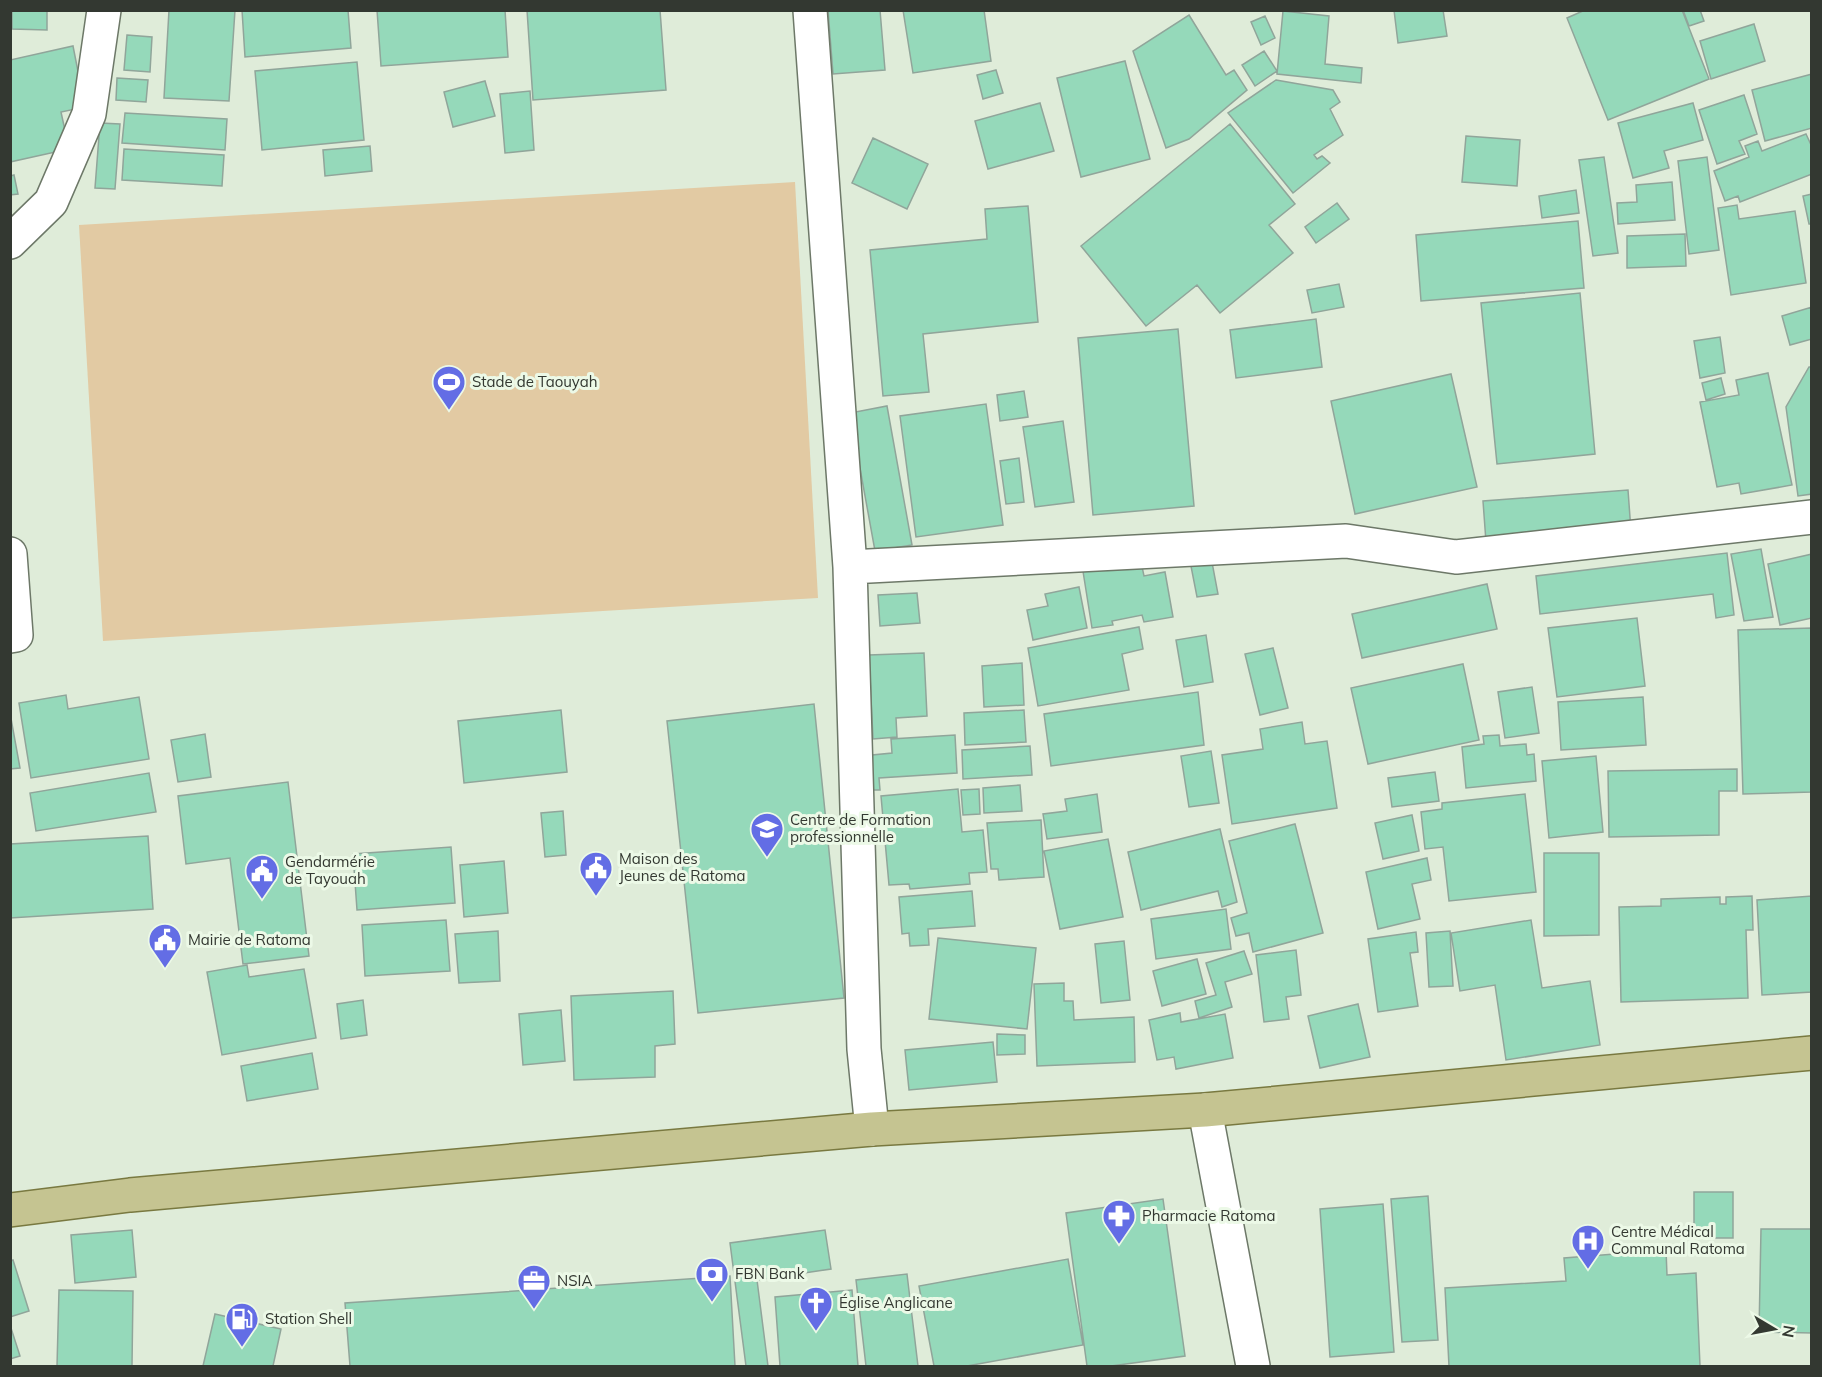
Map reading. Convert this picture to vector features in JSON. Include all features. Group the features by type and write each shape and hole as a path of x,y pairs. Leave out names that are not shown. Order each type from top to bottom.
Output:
{"main road":[{"path":"10,1210 130,1195 872,1130 1205,1110 1812,1053"}],"street":[{"path":"10,242 51,202 89,114 104,10"},
{"path":"810,10 850,567 864,1050 872,1130"},
{"path":"850,567 1346,540 1456,556 1812,517"},
{"path":"10,554 16,635 10,636"},
{"path":"1205,1110 1252,1366"}],"shaded area":[{"name":"Stade de Taouyah","path":"795,182 818,598 103,641 79,225"}],"building":[{"path":"12,10 47,10 47,30 12,29"},
{"path":"169,10 235,10 229,101 164,98"},
{"path":"242,10 348,10 351,48 245,57"},
{"path":"377,10 505,10 508,57 381,66"},
{"path":"527,10 660,10 666,90 533,100"},
{"path":"828,10 880,10 885,70 833,74"},
{"path":"903,10 984,10 991,61 913,73"},
{"path":"1394,10 1443,10 1447,36 1398,43"},
{"path":"1585,10 1682,10 1709,79 1608,120 1567,18"},
{"path":"1683,10 1700,10 1704,21 1689,26"},
{"path":"1283,11 1329,16 1325,64 1362,68 1361,83 1277,74"},
{"path":"1189,15 1226,75 1234,70 1247,90 1189,139 1166,148 1133,51"},
{"path":"1265,16 1275,38 1261,45 1251,22"},
{"path":"1754,24 1765,61 1711,79 1700,41"},
{"path":"127,35 152,37 150,72 124,70"},
{"path":"73,46 85,107 61,112 69,149 10,162 10,60"},
{"path":"1264,51 1277,71 1255,86 1242,65"},
{"path":"1125,61 1150,159 1081,177 1057,78"},
{"path":"357,62 364,140 262,150 255,71"},
{"path":"996,70 1003,93 983,99 977,75"},
{"path":"1812,74 1812,128 1765,141 1752,90"},
{"path":"117,78 148,80 146,102 116,100"},
{"path":"1276,80 1333,90 1340,102 1330,109 1343,135 1314,155 1317,159 1322,156 1330,163 1293,193 1228,113"},
{"path":"485,81 495,116 453,127 444,92"},
{"path":"530,91 534,150 505,153 500,94"},
{"path":"1744,95 1757,134 1739,141 1745,154 1717,164 1699,110"},
{"path":"1040,103 1054,151 988,169 975,121"},
{"path":"1693,103 1703,140 1664,151 1669,168 1633,178 1618,123"},
{"path":"125,113 227,119 225,150 122,143"},
{"path":"100,123 120,124 115,189 95,188"},
{"path":"1230,124 1295,204 1269,225 1293,253 1220,313 1197,285 1146,326 1081,246"},
{"path":"1806,134 1812,147 1812,174 1740,202 1738,196 1725,201 1714,171 1749,157 1745,146 1758,141 1762,151"},
{"path":"1466,136 1520,140 1517,186 1462,182"},
{"path":"873,138 928,164 907,209 852,183"},
{"path":"370,146 372,171 325,176 323,150"},
{"path":"124,149 224,155 222,186 122,180"},
{"path":"1604,157 1618,253 1593,256 1579,160"},
{"path":"1707,157 1719,250 1689,254 1678,161"},
{"path":"14,175 18,194 10,195 10,176"},
{"path":"1672,182 1675,220 1618,224 1617,203 1637,202 1636,185"},
{"path":"1576,190 1579,213 1542,218 1539,196"},
{"path":"1812,194 1812,224 1809,224 1803,196"},
{"path":"1337,203 1349,219 1316,243 1305,227"},
{"path":"1737,205 1739,219 1795,211 1806,283 1731,295 1718,208"},
{"path":"1028,206 1038,322 923,334 929,392 883,396 870,250 987,239 985,209"},
{"path":"1578,221 1584,288 1421,301 1416,235"},
{"path":"1685,234 1686,266 1627,268 1627,236"},
{"path":"1339,284 1344,307 1312,313 1307,290"},
{"path":"1580,293 1595,454 1497,464 1481,303"},
{"path":"1812,307 1812,339 1790,345 1782,316"},
{"path":"1316,319 1322,367 1236,378 1230,330"},
{"path":"1178,329 1194,506 1093,515 1078,338"},
{"path":"1720,337 1725,373 1700,378 1694,341"},
{"path":"1809,367 1812,367 1812,494 1798,496 1786,407"},
{"path":"1768,373 1792,485 1741,494 1739,483 1717,487 1700,402 1739,395 1736,380"},
{"path":"1451,374 1477,487 1355,514 1331,401"},
{"path":"1721,378 1725,394 1706,400 1702,383"},
{"path":"1024,391 1028,417 1000,421 997,395"},
{"path":"986,404 1003,525 916,537 900,416"},
{"path":"887,406 912,545 875,551 850,413"},
{"path":"1063,421 1074,502 1035,507 1023,427"},
{"path":"1019,458 1024,502 1006,504 1000,461"},
{"path":"1628,490 1631,531 1486,542 1483,501"},
{"path":"1761,549 1773,617 1744,621 1731,554"},
{"path":"1727,553 1734,615 1716,618 1713,594 1540,614 1536,576"},
{"path":"1812,554 1812,618 1780,625 1768,564"},
{"path":"1211,557 1218,594 1197,597 1190,561"},
{"path":"1141,562 1144,576 1165,572 1173,617 1144,622 1142,615 1112,621 1113,625 1092,628 1082,565"},
{"path":"1487,584 1497,629 1362,658 1352,614"},
{"path":"1079,587 1087,628 1033,640 1027,610 1048,606 1045,594"},
{"path":"917,593 920,623 880,626 878,595"},
{"path":"1637,618 1645,686 1557,697 1548,628"},
{"path":"1139,627 1143,649 1122,654 1129,690 1038,706 1028,648"},
{"path":"1812,628 1812,792 1743,794 1738,630"},
{"path":"1206,635 1213,682 1184,687 1176,640"},
{"path":"1273,648 1288,708 1260,715 1245,654"},
{"path":"924,653 927,716 896,718 897,737 873,739 869,655"},
{"path":"1022,663 1024,705 984,707 982,666"},
{"path":"1463,664 1479,740 1368,764 1351,688"},
{"path":"1532,687 1539,733 1505,738 1498,692"},
{"path":"1198,692 1204,745 1051,766 1044,714"},
{"path":"66,695 68,709 139,697 149,759 31,778 19,703"},
{"path":"1643,697 1646,745 1561,750 1558,702"},
{"path":"814,704 844,998 698,1013 667,721"},
{"path":"561,710 567,772 464,783 458,721"},
{"path":"1024,710 1026,742 965,745 964,713"},
{"path":"10,713 20,768 10,769"},
{"path":"1302,722 1305,744 1327,741 1337,808 1232,824 1222,755 1263,749 1260,729"},
{"path":"205,734 211,777 178,782 171,740"},
{"path":"955,735 957,773 879,778 880,790 864,790 862,756 892,753 891,739"},
{"path":"1499,735 1500,746 1526,744 1527,755 1534,754 1536,781 1466,788 1462,747 1484,744 1483,736"},
{"path":"1030,746 1032,775 963,779 962,750"},
{"path":"1211,751 1219,803 1189,807 1181,756"},
{"path":"1596,756 1603,832 1549,838 1542,761"},
{"path":"1737,769 1737,791 1719,791 1719,835 1609,837 1608,771"},
{"path":"1435,772 1439,801 1392,807 1388,778"},
{"path":"149,773 156,812 36,831 30,793"},
{"path":"288,782 309,956 243,964 230,858 186,864 178,796"},
{"path":"1020,785 1022,811 984,813 983,788"},
{"path":"958,789 962,832 983,830 987,872 969,873 970,884 910,889 909,884 889,885 881,796"},
{"path":"979,789 980,814 963,815 961,790"},
{"path":"1097,794 1102,832 1047,839 1043,814 1067,811 1065,799"},
{"path":"1525,794 1536,892 1449,901 1443,847 1425,849 1421,812 1442,809 1442,803"},
{"path":"563,811 566,855 545,857 541,813"},
{"path":"1412,815 1419,851 1383,859 1375,823"},
{"path":"1041,820 1044,877 999,880 998,869 991,869 987,823"},
{"path":"1295,824 1323,933 1253,952 1249,933 1236,936 1231,918 1247,913 1229,841"},
{"path":"1220,829 1237,902 1222,907 1218,891 1141,910 1128,852"},
{"path":"148,836 153,909 10,918 10,844"},
{"path":"1108,839 1123,917 1060,929 1044,851"},
{"path":"451,847 455,903 357,910 353,854"},
{"path":"1544,853 1599,853 1599,935 1544,936"},
{"path":"1427,858 1431,880 1412,884 1420,919 1378,929 1366,872"},
{"path":"504,861 508,913 464,917 460,865"},
{"path":"972,891 975,926 928,929 929,945 910,946 909,933 902,934 899,897"},
{"path":"1752,896 1753,930 1746,930 1748,998 1621,1002 1619,907 1661,906 1661,899 1720,897 1720,904 1726,904 1726,897"},
{"path":"1812,896 1812,992 1762,995 1757,900"},
{"path":"1226,909 1231,949 1156,959 1151,919"},
{"path":"446,920 450,971 365,976 362,925"},
{"path":"1531,920 1542,988 1590,981 1600,1045 1506,1060 1495,985 1460,991 1451,933"},
{"path":"498,931 500,981 459,983 455,934"},
{"path":"1450,931 1453,986 1429,987 1426,933"},
{"path":"1416,932 1418,952 1410,953 1418,1006 1378,1012 1368,939"},
{"path":"938,938 1036,948 1027,1029 929,1019"},
{"path":"1124,941 1130,1000 1101,1003 1095,944"},
{"path":"1296,950 1301,995 1286,997 1289,1019 1264,1022 1256,955"},
{"path":"1244,951 1252,974 1225,982 1232,1007 1199,1018 1195,1001 1216,995 1206,963"},
{"path":"1197,959 1206,994 1162,1006 1153,971"},
{"path":"247,965 249,977 304,969 316,1038 222,1055 207,972"},
{"path":"1064,983 1064,1001 1073,1001 1074,1020 1134,1017 1135,1062 1037,1066 1034,984"},
{"path":"673,991 675,1044 655,1046 655,1077 574,1080 571,996"},
{"path":"363,1000 367,1035 341,1039 337,1004"},
{"path":"1358,1004 1370,1057 1320,1068 1308,1016"},
{"path":"561,1010 565,1061 523,1065 519,1014"},
{"path":"1180,1013 1181,1022 1225,1014 1233,1058 1176,1069 1174,1057 1157,1060 1149,1020"},
{"path":"997,1034 1025,1035 1025,1054 997,1055"},
{"path":"993,1042 997,1082 909,1090 905,1050"},
{"path":"312,1053 318,1089 247,1101 241,1066"},
{"path":"1694,1192 1733,1192 1733,1238 1694,1238"},
{"path":"1428,1196 1438,1340 1402,1342 1391,1199"},
{"path":"1163,1199 1185,1356 1111,1366 1087,1366 1066,1213"},
{"path":"1383,1204 1394,1352 1330,1357 1320,1209"},
{"path":"1761,1229 1812,1229 1812,1333 1759,1332"},
{"path":"132,1230 136,1277 75,1283 71,1235"},
{"path":"825,1230 831,1269 757,1280 768,1366 746,1366 730,1243"},
{"path":"1666,1250 1667,1275 1696,1273 1700,1366 1449,1366 1445,1288 1566,1281 1564,1258"},
{"path":"1068,1259 1083,1345 967,1366 934,1366 919,1286"},
{"path":"13,1260 29,1311 10,1317 10,1261"},
{"path":"907,1274 918,1366 866,1366 856,1280"},
{"path":"730,1276 735,1366 350,1366 345,1303"},
{"path":"59,1290 133,1291 132,1366 57,1366"},
{"name":"Église Anglicane","path":"852,1290 858,1366 780,1366 775,1297"},
{"name":"Station Shell","path":"215,1314 281,1329 273,1366 203,1366"},
{"path":"10,1325 20,1356 10,1359"}],"place":[{"name":"Stade de Taouyah","path":"449,411"},
{"name":"Centre de Formation professionnelle","path":"767,858"},
{"name":"Maison des Jeunes de Ratoma","path":"596,897"},
{"name":"Gendarmérie de Tayouah","path":"262,900"},
{"name":"Mairie de Ratoma","path":"165,969"},
{"name":"Pharmacie Ratoma","path":"1119,1245"},
{"name":"Centre Médical Communal Ratoma","path":"1588,1270"},
{"name":"FBN Bank","path":"712,1303"},
{"name":"NSIA","path":"534,1310"},
{"name":"Église Anglicane","path":"816,1332"},
{"name":"Station Shell","path":"242,1348"}]}
